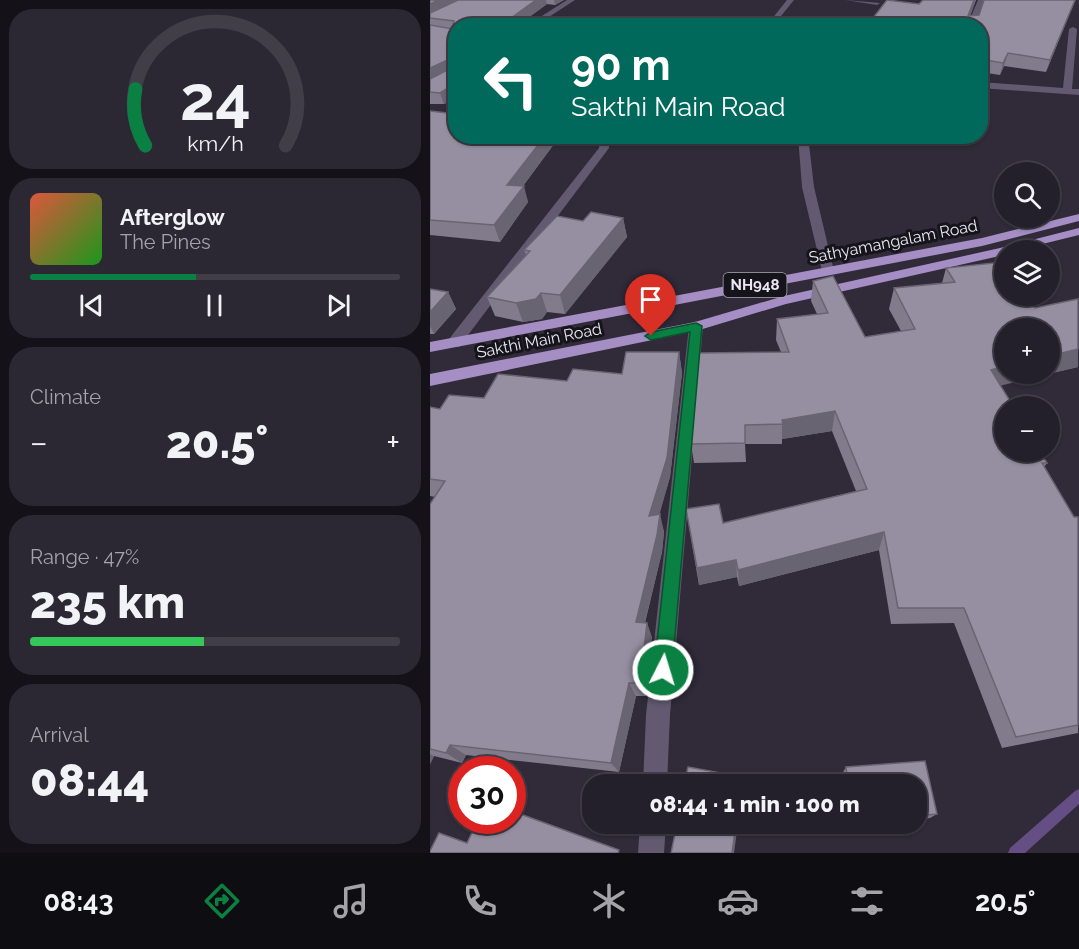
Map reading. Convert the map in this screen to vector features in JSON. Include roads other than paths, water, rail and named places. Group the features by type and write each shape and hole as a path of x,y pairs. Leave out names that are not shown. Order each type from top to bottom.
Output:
{"highway":[{"name":"Sathyamangalam Road","path":"430,347 982,242 1078,218"},
{"name":"Sakthi Main Road","path":"1043,240 1078,231"},
{"name":"Sakthi Main Road","path":"431,381 696,326 784,300 994,252"}],"street":[{"path":"542,18 572,0"},
{"path":"775,17 791,0"},
{"path":"848,0 877,3"},
{"path":"973,18 980,0"},
{"path":"775,17 781,18"},
{"path":"1067,92 1073,29"},
{"path":"988,86 1078,92"},
{"path":"454,343 604,148 604,144"},
{"path":"804,144 808,187 828,271"},
{"path":"655,774 658,715 696,326"},
{"path":"651,853 652,834"}],"waterway":[{"path":"1015,853 1079,795"}]}
